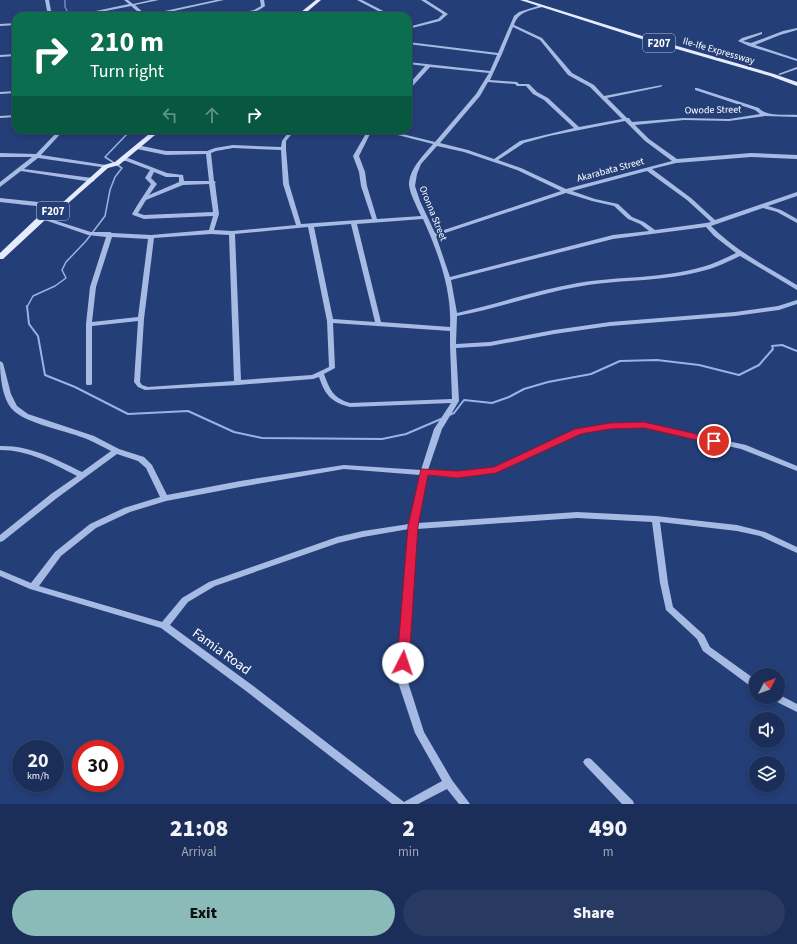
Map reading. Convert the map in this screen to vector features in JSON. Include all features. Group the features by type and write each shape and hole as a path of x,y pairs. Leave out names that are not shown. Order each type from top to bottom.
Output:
{"main road":[{"path":"304,12 319,0"},
{"name":"Ile-Ife Expressway","path":"522,0 630,34 772,75 797,84"},
{"name":"Ile-Ife Expressway","path":"532,0 797,80"},
{"path":"106,167 119,162 153,134"},
{"name":"F207","path":"0,257 42,218 63,205 106,167"}],"street":[{"path":"47,0 50,12"},
{"path":"126,0 141,12"},
{"path":"97,12 157,0"},
{"path":"164,12 222,0"},
{"path":"245,12 261,8 263,6 262,0"},
{"path":"359,0 383,12"},
{"path":"412,25 439,20 446,14 423,0"},
{"name":"Oronna Street","path":"455,402 453,346 454,315 448,280 433,235 417,201 412,186 414,174 418,164 478,95 487,81 500,54 514,17 520,13 541,6"},
{"path":"0,25 12,24"},
{"path":"511,25 541,39 570,74 592,86 647,140 676,160"},
{"path":"750,45 764,41 775,34 797,28"},
{"path":"761,33 740,41 797,60"},
{"path":"412,43 500,54"},
{"path":"1,57 12,56"},
{"path":"412,64 491,72"},
{"path":"412,84 428,66"},
{"path":"780,74 797,68"},
{"path":"487,81 527,85 535,93 546,99 578,129"},
{"path":"604,97 660,86"},
{"path":"697,89 744,104 757,109 765,115"},
{"path":"0,93 12,92"},
{"name":"Owode Street","path":"494,161 522,142 578,129 628,122 684,119 729,120 765,115 797,116"},
{"path":"0,117 12,116"},
{"path":"0,185 37,156 58,134"},
{"path":"290,134 284,141 283,149 286,184 299,226"},
{"path":"368,134 356,156 362,172 364,186 375,221"},
{"path":"397,134 466,151 519,169 566,190 594,200 616,205 630,218 642,223 653,231"},
{"path":"137,147 166,153 208,152 217,149 244,147 283,149"},
{"path":"208,152 216,214 210,232"},
{"path":"0,155 37,156 106,167"},
{"name":"Akarabata Street","path":"433,235 566,190 676,160 751,155 797,157"},
{"path":"119,162 126,159 166,175 181,176 182,183"},
{"path":"648,168 698,207 714,222"},
{"path":"21,170 92,180"},
{"path":"153,170 148,178 154,184 146,198 136,210 135,214 137,216 216,214"},
{"path":"146,198 182,183 213,182"},
{"path":"448,280 613,237 707,225 797,194"},
{"path":"0,200 63,205"},
{"path":"763,206 779,211 797,220"},
{"path":"42,218 90,234 151,237 210,232 232,233 299,226 424,217"},
{"path":"354,222 378,323"},
{"path":"707,225 718,237 740,253 797,288"},
{"path":"151,237 141,319 137,382 140,386 147,389 313,377 332,368 330,321 311,226"},
{"path":"232,233 238,383"},
{"path":"89,384 89,324 93,287 110,234"},
{"path":"454,315 478,311 569,286 592,282 654,277 704,268 740,253"},
{"path":"453,346 490,344 554,332 610,324 779,308 797,302"},
{"path":"89,324 141,319"},
{"path":"330,321 453,329"},
{"path":"0,363 8,394 14,407 25,416 91,438 116,451 140,459 149,467 165,498"},
{"path":"321,374 327,391 337,401 350,405 455,402"},
{"path":"455,402 438,430 424,472 413,526 402,679 420,733 448,783 465,804"},
{"path":"33,587 58,554 93,526 127,510 165,498 240,484 344,468 458,475 496,470 578,432 610,426 644,425 743,447 784,463 797,470"},
{"path":"0,448 9,446 38,455 82,475"},
{"path":"0,539 82,475 116,451"},
{"path":"164,626 185,600 212,584 337,540 413,526 577,516 656,519 737,528 762,534 797,550"},
{"path":"656,519 664,583 669,608 701,637 706,649 749,680"},
{"name":"Famia Road","path":"1,575 33,587 164,626 249,688 400,804"},
{"path":"785,702 797,708"},
{"path":"588,762 629,804"},
{"path":"408,804 448,783"}],"waterway":[{"path":"65,0 65,7 68,12"},
{"path":"27,307 33,296 55,286 66,278 62,270 66,262 86,241 105,216 110,190 115,177 122,168 105,157 127,134"},
{"path":"27,307 29,324 38,336 45,375 75,387 128,414 188,411 234,432 262,438 382,439 406,434 441,419"},
{"path":"449,415 454,413 464,400 492,403 509,397 524,389 548,382 591,374 620,361 657,360 699,365 739,375 759,365 773,349 772,346 782,345 797,351"}],"route":[{"path":"403,663 413,526 424,472 458,475 496,470 578,432 610,426 644,425 714,441"}]}
